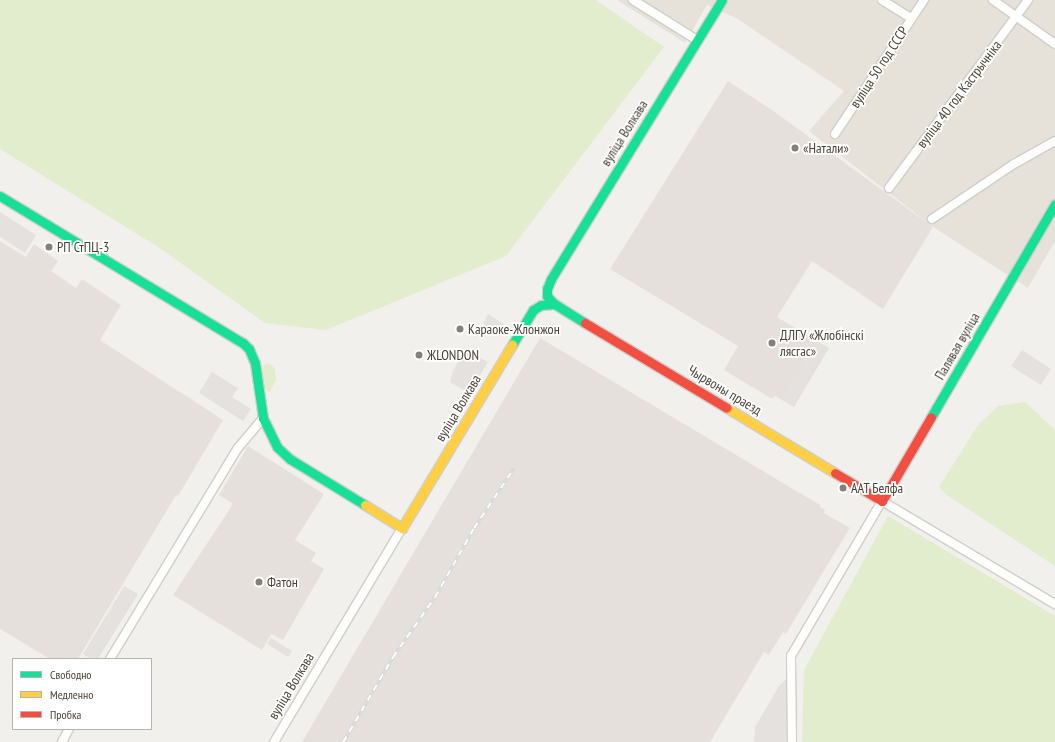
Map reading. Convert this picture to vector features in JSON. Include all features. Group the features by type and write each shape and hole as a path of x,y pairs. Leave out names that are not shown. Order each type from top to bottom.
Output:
{"street":[{"path":"633,0 697,40"},
{"name":"вуліца Волкава","path":"554,304 547,296 546,289 551,279 722,0"},
{"path":"882,0 911,18"},
{"name":"вуліца 50 год СССР","path":"835,134 924,0"},
{"path":"993,0 1055,44"},
{"name":"вуліца 40 год Кастрычніка","path":"889,188 1028,0"},
{"path":"932,219 1014,164 1055,141"},
{"path":"0,196 243,342 249,349 255,363 263,418 277,447 290,458 402,528"},
{"name":"Палявая вуліца","path":"882,501 1055,204"},
{"name":"вуліца Волкава","path":"274,742 533,310 541,305 554,304"},
{"name":"Чырвоны праезд","path":"554,304 1055,604"},
{"path":"111,658 238,448 263,418"},
{"path":"792,742 791,656 882,501"},
{"path":"62,742 68,730"}],"shaded area":[{"path":"617,0 1055,0 1055,241 1028,288 933,227 809,131 844,91 736,18 707,5 685,43"},
{"path":"728,81 772,110 933,227 883,309 812,261 777,317 829,348 794,407 775,396 772,399 724,370 738,346 610,269"},
{"path":"0,212 36,235 25,253 0,237"},
{"path":"0,241 26,257 34,244 58,261 51,271 76,288 82,279 121,305 100,340 223,420 178,496 176,495 79,658 48,658 0,629"},
{"path":"488,314 504,324 499,333 483,324"},
{"path":"540,338 820,505 820,507 825,510 824,513 850,528 786,634 783,632 769,655 764,652 710,742 302,742"},
{"path":"465,349 488,362 469,393 450,382 453,371"},
{"path":"1022,350 1051,369 1041,385 1011,366"},
{"path":"808,356 817,362 792,404 783,398"},
{"path":"212,372 238,388 232,397 251,409 243,421 199,393"},
{"path":"248,446 324,494 295,540 316,553 311,561 324,569 283,640 271,634 262,650 173,595 233,504 219,495"},
{"path":"124,586 138,594 99,658 89,658 83,654"},
{"path":"271,638 292,651 288,657 267,644"},
{"path":"791,674 792,742 754,742 755,727 779,686"}],"green space":[{"path":"0,0 596,0 664,47 506,256 326,330 265,323 158,247 0,149"},
{"path":"265,364 270,364 275,369 276,380 270,392 264,389 261,372 262,367"},
{"path":"1025,402 1055,430 1055,566 945,494 939,487 978,425 998,406"},
{"path":"888,516 1055,616 1055,742 802,742 804,670"}],"railway":[{"path":"343,742 393,657 435,597 474,528 514,468"}],"traffic: fast":[{"path":"585,323 554,304 547,296 547,289 551,279 722,0"},
{"path":"0,196 243,343 249,349 255,363 263,418 277,447 290,459 365,505"},
{"path":"931,417 1055,204"},
{"path":"512,345 533,310 541,305 554,304"}],"traffic: slow":[{"path":"365,505 402,528 512,345"},
{"path":"727,408 835,473"}],"traffic: jam":[{"path":"585,323 727,408"},
{"path":"835,473 882,501 931,417"}],"place":[{"name":"«Натали»","path":"795,148"},
{"name":"РП СтПЦ-3","path":"49,247"},
{"name":"Караоке-Жлонжон","path":"460,329"},
{"name":"ДЛГУ «Жлобінскі лясгас»","path":"772,343"},
{"name":"ЖLONDON","path":"419,355"},
{"name":"ААТ Белфа","path":"843,488"},
{"name":"Фатон","path":"259,582"}]}
